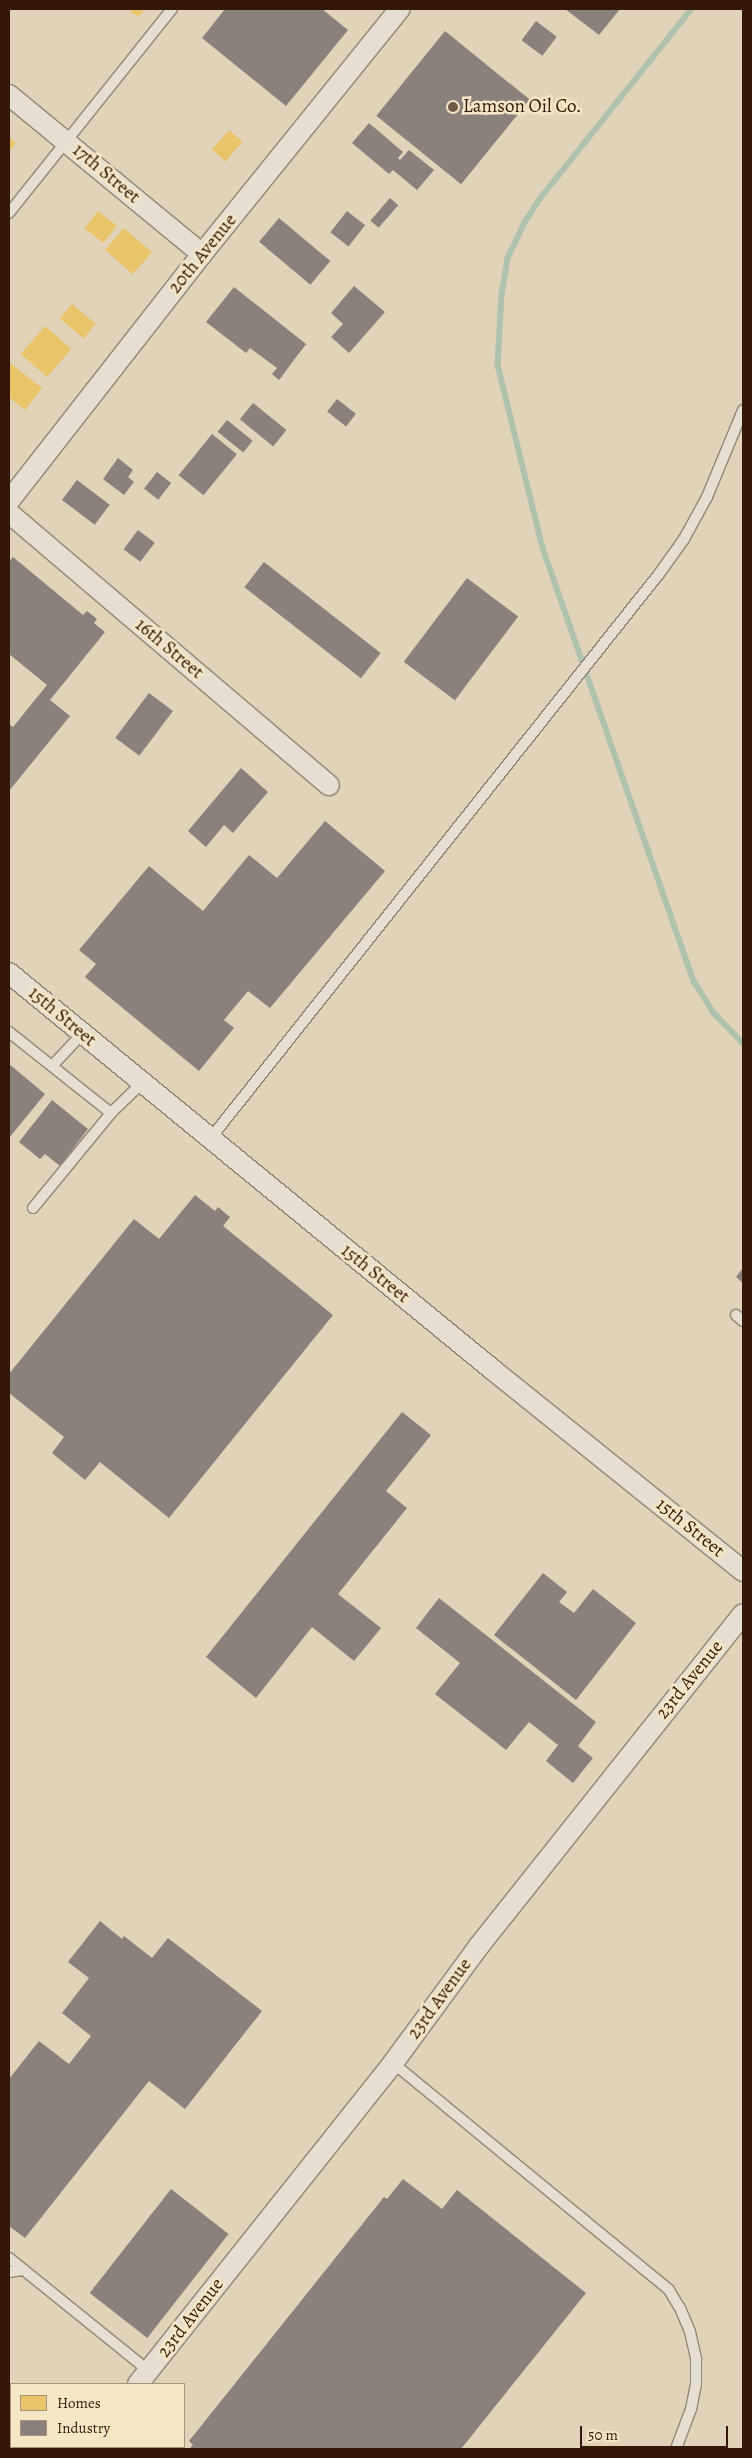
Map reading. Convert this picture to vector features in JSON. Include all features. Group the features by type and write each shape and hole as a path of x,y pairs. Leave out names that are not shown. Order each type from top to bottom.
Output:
{"street":[{"name":"20th Avenue","path":"9,501 202,254 400,9"},
{"name":"17th Street","path":"9,95 202,254"},
{"name":"16th Street","path":"9,513 329,785"},
{"name":"15th Street","path":"9,973 210,1139 743,1571"},
{"name":"23rd Avenue","path":"143,2378 393,2063 480,1946 743,1614"}],"lane":[{"path":"9,213 172,9"},
{"path":"210,1139 577,678 684,539 718,475 743,410"},
{"path":"9,1032 111,1112"},
{"path":"52,1066 82,1034"},
{"path":"33,1208 111,1112 142,1083"},
{"path":"393,2063 669,2290 680,2308 690,2332 696,2359 696,2384 691,2409 676,2449"},
{"path":"9,2258 143,2378"},
{"path":"9,2272 24,2270"}],"building: Homes":[{"path":"128,9 145,9 138,17"},
{"path":"229,130 243,142 226,161 212,150"},
{"path":"9,137 16,143 9,152"},
{"path":"98,211 117,226 103,243 84,228"},
{"path":"124,228 152,252 133,274 105,250"},
{"path":"72,304 96,324 84,338 60,319"},
{"path":"45,326 71,349 47,377 21,354"},
{"path":"9,362 42,388 25,410 9,397"}],"building: Industry":[{"path":"225,9 322,9 348,30 286,106 202,38"},
{"path":"565,9 620,9 599,35"},
{"path":"536,21 557,37 542,56 522,40"},
{"name":"Lamson Oil Co.","path":"445,31 530,100 461,184 376,116"},
{"path":"369,123 403,152 398,158 400,160 409,150 434,170 417,190 393,170 389,174 352,143"},
{"path":"390,198 398,205 379,228 370,221"},
{"path":"347,211 365,225 349,246 330,232"},
{"path":"279,218 330,261 310,285 259,242"},
{"path":"354,286 385,312 349,353 331,337 343,324 331,313"},
{"path":"234,287 306,344 279,380 272,374 277,368 250,348 246,353 206,322"},
{"path":"337,399 356,414 346,426 327,412"},
{"path":"253,403 286,430 273,446 240,419"},
{"path":"227,420 253,441 243,452 218,432"},
{"path":"212,434 237,454 204,495 179,475"},
{"path":"118,458 133,470 128,477 134,482 124,495 103,479"},
{"path":"157,472 171,483 158,500 144,489"},
{"path":"77,480 110,505 95,525 62,500"},
{"path":"138,530 155,543 140,562 124,549"},
{"path":"13,557 83,615 87,611 97,619 94,623 105,632 50,700 70,716 9,791 9,724 13,727 47,685 9,654 9,562"},
{"path":"264,562 381,653 361,678 244,587"},
{"path":"467,578 518,617 455,700 404,662"},
{"path":"149,693 173,711 139,756 115,738"},
{"path":"241,768 268,792 233,833 224,825 206,847 188,831"},
{"path":"325,821 385,871 270,1008 248,991 224,1020 234,1028 199,1071 85,977 96,964 79,950 149,866 203,911 249,855 277,878"},
{"path":"9,1064 45,1094 9,1138"},
{"path":"52,1100 88,1129 60,1166 45,1154 40,1159 19,1142"},
{"path":"195,1195 215,1211 218,1207 230,1217 223,1226 333,1315 169,1518 100,1462 85,1480 52,1453 64,1437 9,1393 9,1374 134,1219 159,1239"},
{"path":"743,1268 743,1283 736,1277"},
{"path":"402,1412 431,1435 386,1491 407,1508 338,1594 381,1628 354,1661 312,1627 256,1698 206,1657"},
{"path":"543,1573 567,1592 559,1602 574,1613 593,1589 636,1623 576,1700 494,1635"},
{"path":"439,1598 596,1722 578,1746 593,1758 573,1783 546,1761 558,1745 529,1722 506,1750 435,1694 460,1663 416,1628"},
{"path":"100,1921 122,1939 124,1936 152,1958 168,1938 262,2011 185,2109 149,2081 25,2238 9,2226 9,2079 39,2041 69,2064 91,2036 62,2013 89,1978 68,1962"},
{"path":"403,2179 442,2209 457,2190 586,2293 461,2449 189,2449 193,2445 189,2441 384,2197 387,2199"},
{"path":"171,2189 229,2234 147,2338 90,2293"}],"waterway":[{"path":"692,9 541,198 526,221 508,258 502,294 498,365 543,548 694,981 713,1012 743,1043"}],"place":[{"name":"Lamson Oil Co.","path":"453,107"}]}
